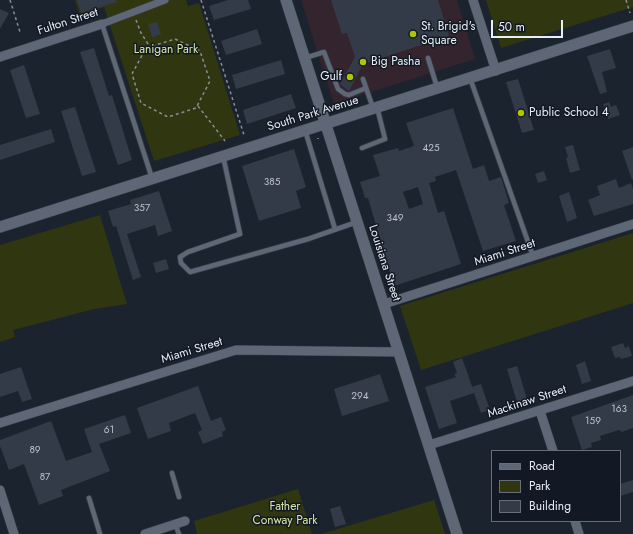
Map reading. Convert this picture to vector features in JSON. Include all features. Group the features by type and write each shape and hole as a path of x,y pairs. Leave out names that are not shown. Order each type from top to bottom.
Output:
{"street":[{"name":"Fulton Street","path":"0,56 102,24 165,0"},
{"name":"Louisiana Street","path":"286,0 400,352 457,534"},
{"path":"473,0 496,71"},
{"name":"South Park Avenue","path":"0,227 305,129 496,71 633,26"},
{"name":"Miami Street","path":"384,304 633,224"},
{"name":"Miami Street","path":"0,423 236,350 400,352"},
{"name":"Mackinaw Street","path":"429,445 633,381"},
{"path":"540,411 553,450"},
{"path":"0,490 14,534"},
{"path":"145,534 156,532 185,521"},
{"path":"575,522 579,534"}],"lane":[{"path":"102,24 152,178"},
{"path":"305,58 324,52 338,89 345,94 349,95 366,88"},
{"path":"428,58 437,88"},
{"path":"470,78 533,256"},
{"path":"362,148 385,139 375,108 363,79"},
{"path":"305,129 335,229"},
{"path":"222,156 240,234 188,252 180,257 181,262 190,272 357,222"},
{"path":"172,473 179,497"},
{"path":"89,498 100,534"},
{"path":"175,524 179,534"}],"path":[{"path":"10,0 20,32"},
{"path":"201,0 244,135"},
{"path":"626,0 630,13"},
{"path":"138,27 150,46"},
{"path":"175,39 200,51 210,82 198,106 168,117 141,103 132,74 146,48 175,39"},
{"path":"198,106 225,141"}],"shaded area":[{"path":"301,0 457,0 475,59 334,104"}],"green space":[{"name":"Lanigan Park","path":"75,0 186,0 188,6 199,3 240,135 154,161 104,7 80,15"},
{"path":"486,0 633,0 633,7 501,48"},
{"path":"100,215 127,304 94,309 13,330 15,337 0,342 0,245"},
{"path":"633,233 633,303 421,370 400,306"},
{"name":"Father Conway Park","path":"298,489 312,534 197,534 194,521"},
{"name":"Father Conway Park","path":"434,500 445,534 321,534"}],"building":[{"path":"77,0 116,0 117,2 81,13"},
{"path":"228,0 248,0 251,9 214,20 209,6"},
{"path":"331,0 438,0 449,36 363,64 349,91 340,84 355,57 347,33 342,34"},
{"path":"0,9 9,13 0,29"},
{"path":"157,22 161,34 152,37 148,24"},
{"path":"257,29 262,44 226,55 221,41"},
{"path":"94,48 109,96 112,95 132,160 118,165 80,52"},
{"path":"610,49 616,68 602,72 607,92 600,94 587,56"},
{"path":"281,60 285,74 236,89 232,75"},
{"path":"24,65 40,114 26,118 10,70"},
{"path":"518,79 534,130 522,133 506,82"},
{"path":"291,94 296,108 247,124 243,110"},
{"path":"609,102 611,107 616,105 620,115 608,119 603,104"},
{"path":"75,107 96,172 82,176 61,111"},
{"path":"453,108 473,169 484,165 489,181 501,177 509,203 504,205 516,241 483,251 456,170 435,177 436,181 429,183 438,213 444,211 461,264 394,286 368,198 365,198 360,182 380,176 373,155 398,148 399,151 414,146 406,123","holes":["418,187 423,204 409,209 403,192"]},
{"path":"51,129 55,142 0,160 0,145"},
{"path":"573,145 580,170 570,173 565,147"},
{"path":"633,147 633,179 632,180 622,151"},
{"path":"294,149 306,187 296,191 301,208 259,221 242,166"},
{"path":"544,171 547,180 538,183 535,174"},
{"path":"616,179 619,188 631,183 633,189 633,204 594,216 588,200 600,195 597,186"},
{"path":"159,191 172,231 158,236 155,225 127,234 141,277 133,280 116,226 113,227 108,211 131,204 130,200"},
{"path":"569,192 577,218 567,222 559,196"},
{"path":"166,259 169,269 156,273 153,263"},
{"path":"623,343 625,348 629,346 632,356 621,359 620,357 615,358 611,347"},
{"path":"462,358 472,387 481,384 490,410 481,413 474,393 450,401 457,423 439,429 425,387 456,377 454,374 457,373 453,362"},
{"path":"585,361 591,381 582,384 576,365"},
{"path":"517,366 527,399 517,402 507,369"},
{"path":"21,367 32,399 22,402 18,391 0,397 0,374"},
{"path":"380,374 389,401 342,416 334,389"},
{"path":"198,386 211,421 221,417 226,430 222,432 223,436 203,444 198,432 202,430 195,413 169,423 171,431 148,439 137,408"},
{"path":"633,395 633,428 622,432 619,430 600,436 601,440 591,443 592,447 582,450 571,417"},
{"path":"125,415 131,433 99,444 110,471 61,490 63,496 39,505 24,464 9,470 0,446 0,440 51,421 66,461 92,452 84,429"},
{"path":"633,480 633,492 621,496 621,484"},
{"path":"340,506 346,524 335,527 330,509"}],"place":[{"name":"St. Brigid's Square","path":"413,34"},
{"name":"Big Pasha","path":"363,62"},
{"name":"Gulf","path":"350,77"},
{"name":"Public School 4","path":"521,113"}]}
